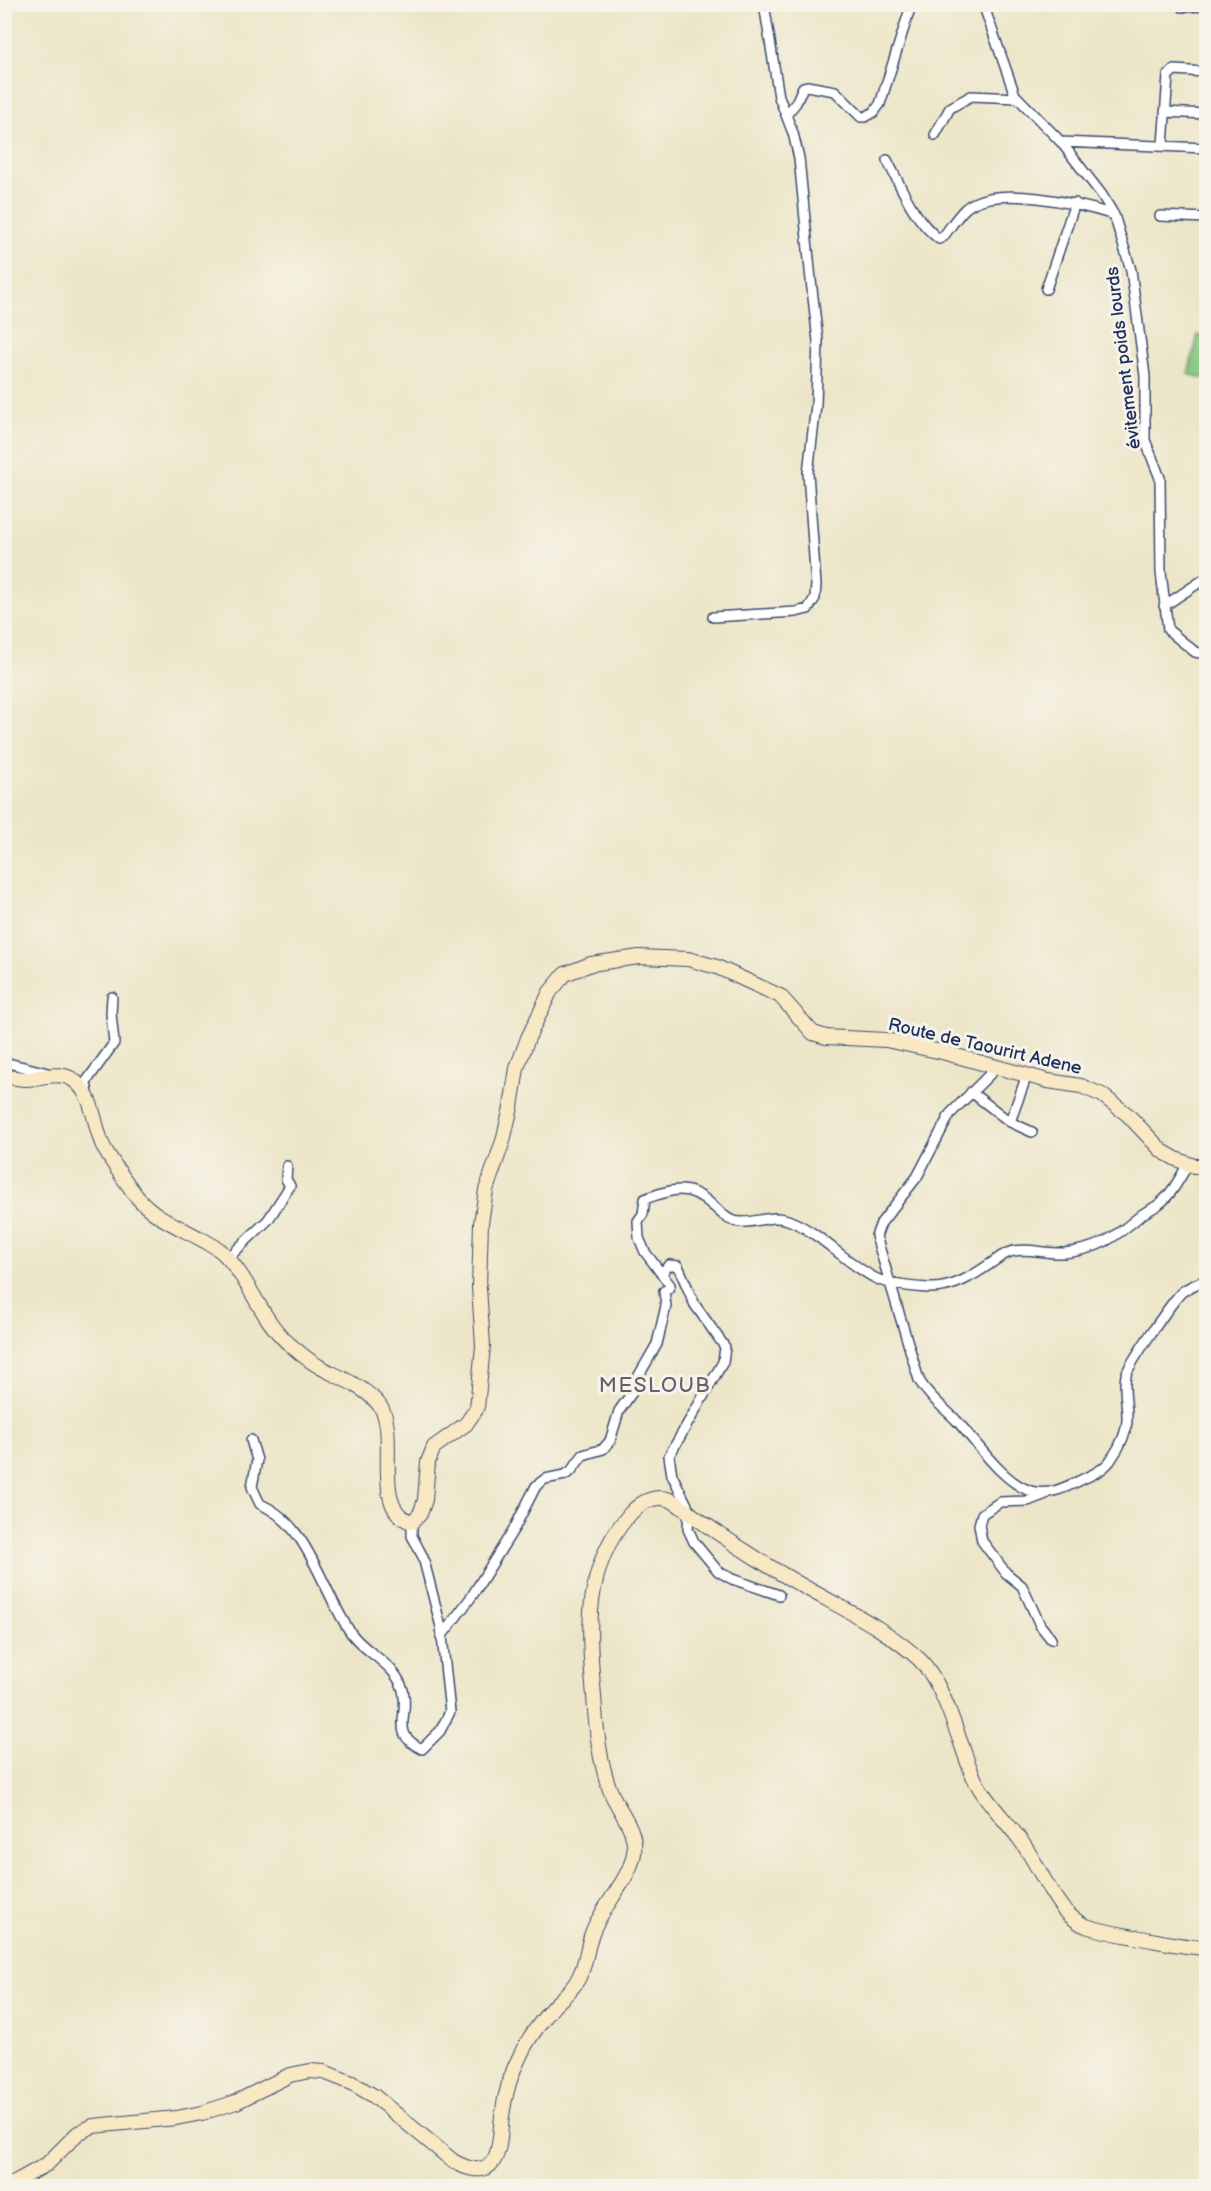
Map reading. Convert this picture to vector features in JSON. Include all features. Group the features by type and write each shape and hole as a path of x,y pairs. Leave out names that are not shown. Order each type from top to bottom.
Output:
{"main road":[{"name":"Route de Taourirt Adene","path":"412,1521 420,1514 425,1500 428,1462 434,1447 466,1424 477,1408 483,1346 479,1287 481,1223 486,1190 503,1141 517,1068 528,1038 550,992 565,974 591,964 639,957 688,959 717,967 780,996 813,1033 826,1037 886,1040 1081,1086 1102,1095 1128,1115 1162,1151 1176,1160 1194,1166 1206,1166"},
{"path":"4,1077 25,1079 56,1075 70,1078 87,1096 104,1147 138,1198 158,1216 218,1249 228,1258 249,1285 261,1310 292,1347 317,1365 372,1397 382,1408 386,1424 390,1493 395,1510 403,1519 412,1521"},
{"path":"8,2187 47,2164 78,2133 93,2126 176,2118 202,2113 236,2102 290,2075 309,2071 324,2072 352,2083 374,2096 453,2161 467,2168 482,2169 493,2162 498,2149 504,2100 511,2073 538,2026 581,1973 592,1933 629,1869 634,1853 634,1839 628,1823 610,1790 596,1730 589,1615 597,1576 608,1546 618,1527 634,1509 649,1499 669,1498 748,1554 839,1605 900,1643 922,1662 940,1691 973,1777 986,1798 1025,1846 1065,1910 1075,1920 1086,1926 1114,1933 1206,1948"}],"street":[{"path":"713,617 796,612 808,609 815,598 813,523 808,473 816,405 818,341 799,158 779,98 764,4"},
{"name":"évitement poids lourds","path":"983,4 1015,95 1061,142 1102,195 1114,215 1131,270 1145,376 1145,440 1160,478 1164,606 1168,630 1195,652 1206,654"},
{"path":"1182,6 1206,6"},
{"path":"786,115 796,103 803,87 807,86 835,91 861,117 874,112 880,104 909,12"},
{"path":"1163,146 1168,76 1174,70 1206,72"},
{"path":"934,135 950,108 971,96 1018,98"},
{"path":"1165,112 1206,114"},
{"path":"1061,142 1206,148"},
{"path":"888,160 915,212 930,233 939,239 966,209 985,198 1020,197 1075,203 1114,215"},
{"path":"1046,289 1075,203"},
{"path":"1160,216 1206,218"},
{"path":"1164,606 1206,578"},
{"path":"87,1096 86,1082 114,1043 112,997"},
{"path":"4,1062 56,1075"},
{"path":"998,1067 950,1114 917,1177 877,1230 877,1242 914,1368 926,1391 1017,1484 1031,1491 1046,1494"},
{"path":"1010,1122 1027,1075"},
{"path":"971,1092 1010,1122 1032,1132"},
{"path":"441,1637 477,1589 515,1527 536,1486 545,1479 565,1476 583,1455 603,1449 610,1442 619,1411 631,1394 657,1344 666,1306 664,1291 670,1285 645,1252 639,1238 638,1221 643,1214 645,1199 671,1190 694,1192 705,1198 727,1218 736,1222 782,1218 789,1220 805,1228 876,1279 928,1288 954,1285 1012,1251 1063,1253 1101,1244 1119,1234 1144,1213 1163,1201 1176,1185 1188,1164"},
{"path":"228,1258 268,1220 290,1186 286,1179 287,1166"},
{"path":"662,1273 669,1264 678,1266 695,1305 725,1347 723,1362 669,1456 672,1475 690,1513 688,1529 694,1542 718,1571 732,1579 779,1595"},
{"path":"1051,1639 1031,1609 1025,1590 1006,1573 982,1540 979,1525 982,1514 1000,1502 1028,1501 1071,1485 1100,1471 1111,1461 1123,1438 1128,1416 1124,1396 1126,1375 1135,1356 1182,1291 1206,1280"},
{"path":"251,1440 257,1460 252,1487 260,1504 275,1510 293,1529 352,1635 391,1669 403,1689 402,1726 410,1743 422,1749 440,1731 450,1712 441,1627 426,1568 412,1536 412,1521"}],"green space":[{"path":"1198,335 1206,338 1206,379 1188,374"}],"district":[{"name":"MESLOUB","path":"655,1385"}]}
